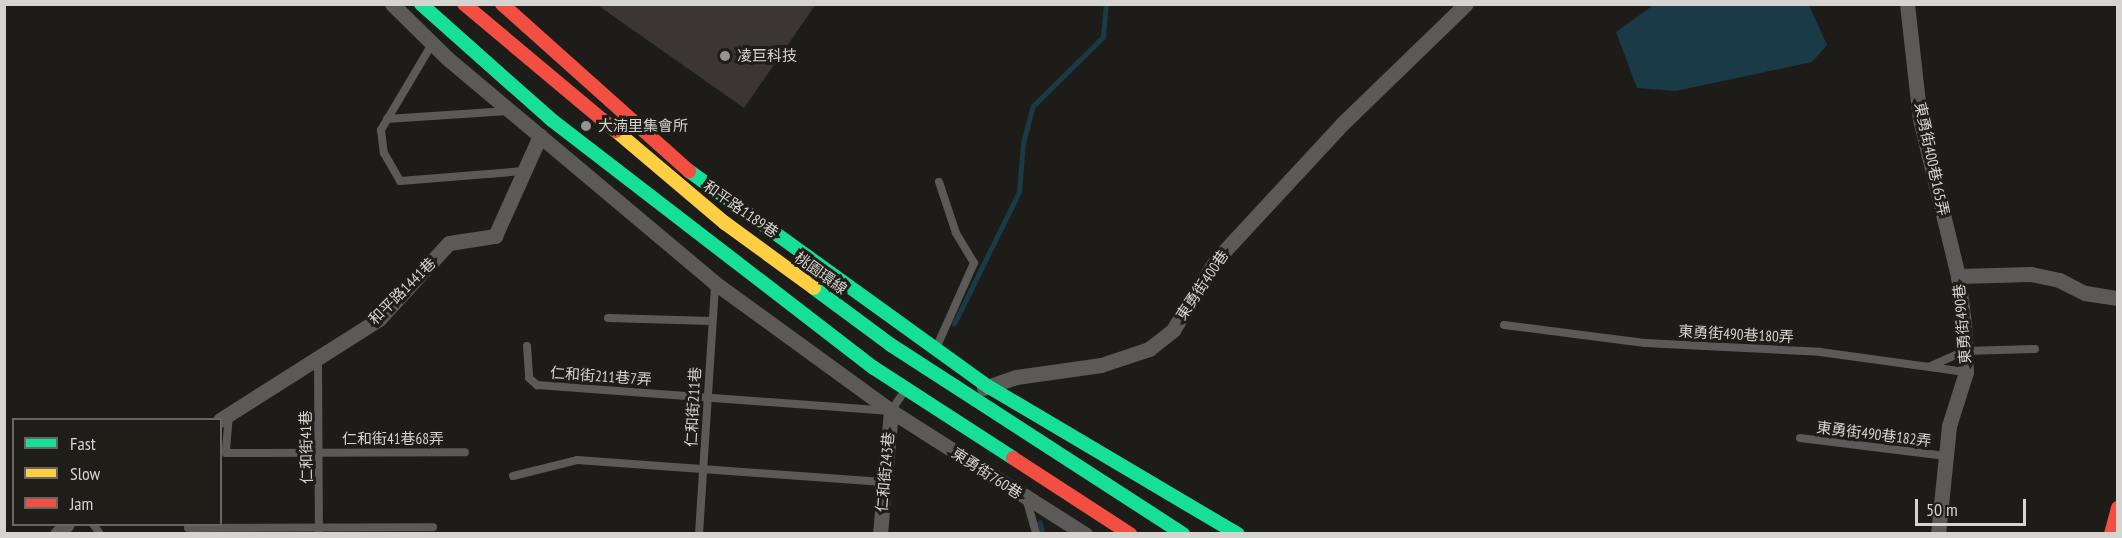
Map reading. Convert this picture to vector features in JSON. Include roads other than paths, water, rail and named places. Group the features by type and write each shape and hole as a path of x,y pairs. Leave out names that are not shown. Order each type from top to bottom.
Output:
{"main road":[{"path":"421,4 553,121 874,368 1130,534"},
{"name":"桃園環線","path":"464,4 725,223 891,345 1183,534"},
{"name":"和平路1189巷","path":"502,4 697,178 989,387 1238,534"},
{"path":"2111,534 2118,508"}],"street":[{"path":"392,4 432,44 715,283 891,411"},
{"name":"東勇街400巷","path":"891,411 989,387 1016,377 1101,365 1149,349 1173,330 1215,260 1342,123 1466,4"},
{"name":"東勇街400巷165弄","path":"1906,4 1920,119 1958,276"},
{"name":"和平路1441巷","path":"225,417 318,361 379,319 449,243 495,236 540,136"},
{"path":"715,283 752,216"},
{"name":"東勇街490巷","path":"1938,534 1948,426 1966,372 1958,276 2031,274 2059,280 2085,293 2118,298"},
{"name":"仁和街243巷","path":"880,534 891,411"},
{"name":"東勇街760巷","path":"891,411 1084,534"}],"lane":[{"path":"432,44 381,130 384,153 400,181 525,171"},
{"path":"387,119 510,111"},
{"path":"916,375 936,349 974,263 956,232 939,182"},
{"name":"仁和街211巷","path":"699,534 715,283"},
{"path":"608,318 712,321"},
{"name":"東勇街490巷180弄","path":"1504,325 1645,343 1820,352 1966,372"},
{"name":"仁和街211巷7弄","path":"527,346 530,378 537,385 891,411"},
{"path":"1929,367 1965,351 2035,349"},
{"name":"仁和街41巷","path":"318,361 319,531"},
{"path":"891,411 910,384"},
{"name":"仁和街41巷68弄","path":"225,417 226,453 465,452"},
{"name":"東勇街490巷182弄","path":"1800,438 1946,456"},
{"path":"513,476 578,460 883,482"},
{"path":"1026,498 1036,534"},
{"path":"188,528 319,531 433,527"}],"water":[{"path":"1655,4 1809,5 1827,45 1812,62 1676,91 1637,88 1616,32"}],"waterway":[{"path":"954,324 1019,192 1023,143 1033,106 1103,37 1106,4"},
{"path":"1040,522 1043,534"}],"place":[{"name":"凌巨科技","path":"725,56"},
{"name":"大湳里集會所","path":"586,126"}]}
